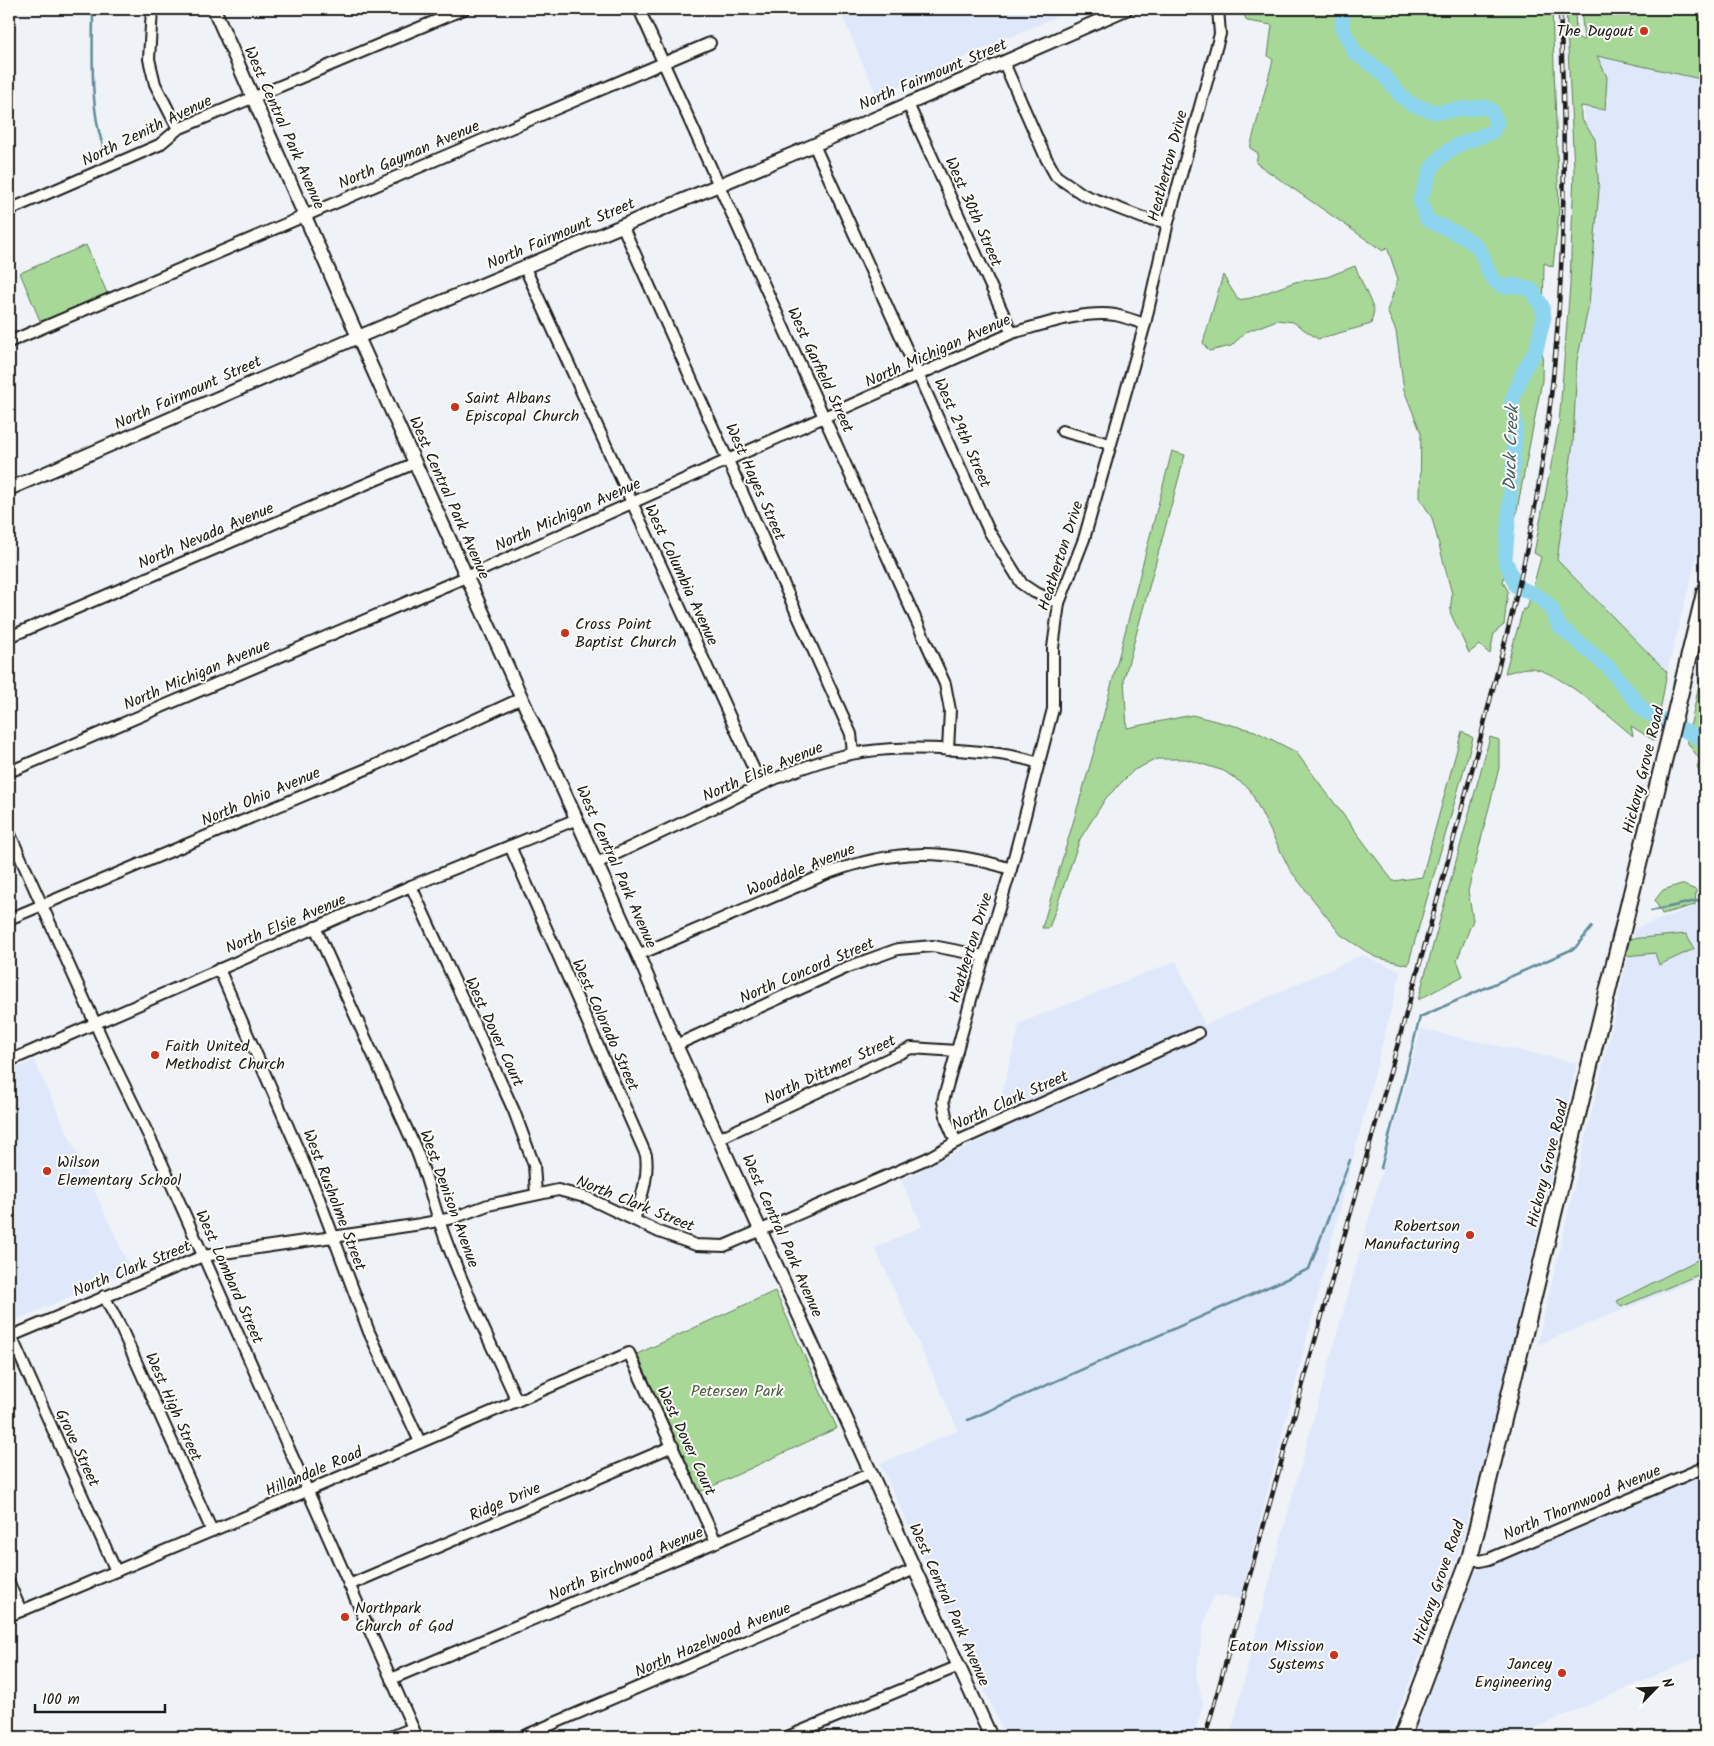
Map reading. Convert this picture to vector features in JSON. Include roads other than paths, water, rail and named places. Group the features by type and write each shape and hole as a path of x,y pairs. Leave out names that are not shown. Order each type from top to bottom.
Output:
{"main road":[{"name":"Hickory Grove Road","path":"1402,1737 1470,1557 1686,671 1703,612 1705,591"}],"street":[{"path":"152,9 149,59 155,84 178,129"},
{"name":"West Central Park Avenue","path":"214,9 304,216 597,863 676,1045 720,1138 991,1737"},
{"name":"North Zenith Avenue","path":"9,210 159,145 178,129 464,9"},
{"name":"West Garfield Street","path":"639,9 945,684 950,710 948,750"},
{"name":"North Fairmount Street","path":"9,489 358,337 814,145 1126,9"},
{"name":"Heatherton Drive","path":"956,1142 947,1121 943,1101 1011,869 1053,709 1053,648 1058,603 1084,539 1145,324 1168,222 1220,34 1218,9"},
{"name":"North Gayman Avenue","path":"9,342 710,43"},
{"path":"1004,63 1046,158 1056,176 1084,196 1143,218 1168,222"},
{"name":"West 30th Street","path":"908,104 1012,333"},
{"name":"West 29th Street","path":"814,145 920,374 989,531 1022,584 1058,603"},
{"name":"West Hayes Street","path":"622,225 729,460 850,734 853,753"},
{"name":"West Columbia Avenue","path":"525,268 761,785"},
{"name":"North Michigan Avenue","path":"9,772 466,577 1012,333 1054,321 1094,316 1114,315 1145,324"},
{"path":"1062,431 1110,444"},
{"name":"North Nevada Avenue","path":"9,636 415,463"},
{"name":"North Ohio Avenue","path":"9,919 376,765 522,698"},
{"name":"North Elsie Avenue","path":"597,863 761,785 797,770 853,753 874,750 948,750 1021,757 1039,763"},
{"name":"North Elsie Avenue","path":"9,1061 411,886 577,819"},
{"name":"West Lombard Street","path":"9,832 95,1023 162,1163 415,1733"},
{"name":"West Colorado Street","path":"510,846 646,1155 648,1166 645,1184 634,1220"},
{"name":"Wooddale Avenue","path":"638,955 828,873 859,862 890,855 930,853 983,860 1011,869"},
{"name":"West Dover Court","path":"411,886 514,1111 534,1164 536,1194"},
{"name":"West Denison Avenue","path":"315,927 414,1145 428,1178 439,1220 517,1401"},
{"name":"North Concord Street","path":"676,1045 848,967 898,949 933,946 984,956"},
{"name":"West Rusholme Street","path":"220,969 306,1167 369,1332 420,1442"},
{"name":"North Clark Street","path":"10,1337 203,1256 333,1238 439,1220 558,1190 572,1193 696,1245 724,1246 926,1159 956,1142 1198,1033"},
{"name":"North Dittmer Street","path":"720,1138 911,1048 957,1050"},
{"name":"West High Street","path":"104,1296 121,1328 212,1531"},
{"name":"Grove Street","path":"10,1337 116,1571"},
{"name":"West Dover Court","path":"629,1352 716,1542"},
{"name":"Hillandale Road","path":"9,1616 307,1491 629,1352"},
{"name":"Ridge Drive","path":"349,1585 672,1446"},
{"name":"North Thornwood Avenue","path":"1470,1557 1480,1561 1489,1560 1705,1467"},
{"name":"North Birchwood Avenue","path":"391,1679 716,1542 871,1473"},
{"name":"North Hazelwood Avenue","path":"522,1737 915,1569"},
{"path":"9,1582 21,1611"},
{"path":"787,1737 959,1666"},
{"path":"391,1737 415,1733"}],"waterway":[{"path":"93,9 94,100 96,118 105,151"},
{"name":"Duck Creek","path":"1343,9 1342,28 1355,53 1381,72 1400,95 1411,104 1435,112 1485,107 1491,110 1497,123 1492,132 1455,146 1442,156 1432,167 1420,200 1427,220 1458,234 1480,250 1493,279 1505,287 1513,285 1532,290 1542,306 1544,317 1536,350 1524,370 1512,401 1516,428 1505,560 1516,586 1538,596 1550,606 1559,626 1609,668 1644,711 1705,740"},
{"path":"1651,911 1705,899"},
{"path":"1381,1168 1420,1017 1575,948 1592,927"},
{"path":"968,1420 1309,1269 1350,1160"}],"railway":[{"path":"1205,1737 1436,904 1482,732 1527,550 1547,429 1559,309 1564,189 1560,9"}],"place":[{"name":"The Dugout","path":"1644,31"},
{"name":"Saint Albans Episcopal Church","path":"455,407"},
{"name":"Cross Point Baptist Church","path":"565,633"},
{"name":"Faith United Methodist Church","path":"155,1055"},
{"name":"Wilson Elementary School","path":"47,1171"},
{"name":"Robertson Manufacturing","path":"1470,1235"},
{"name":"Northpark Church of God","path":"345,1617"},
{"name":"Eaton Mission Systems","path":"1334,1655"},
{"name":"Jancey Engineering","path":"1562,1673"}],"park label":[{"name":"Petersen Park","path":"737,1391"}]}
